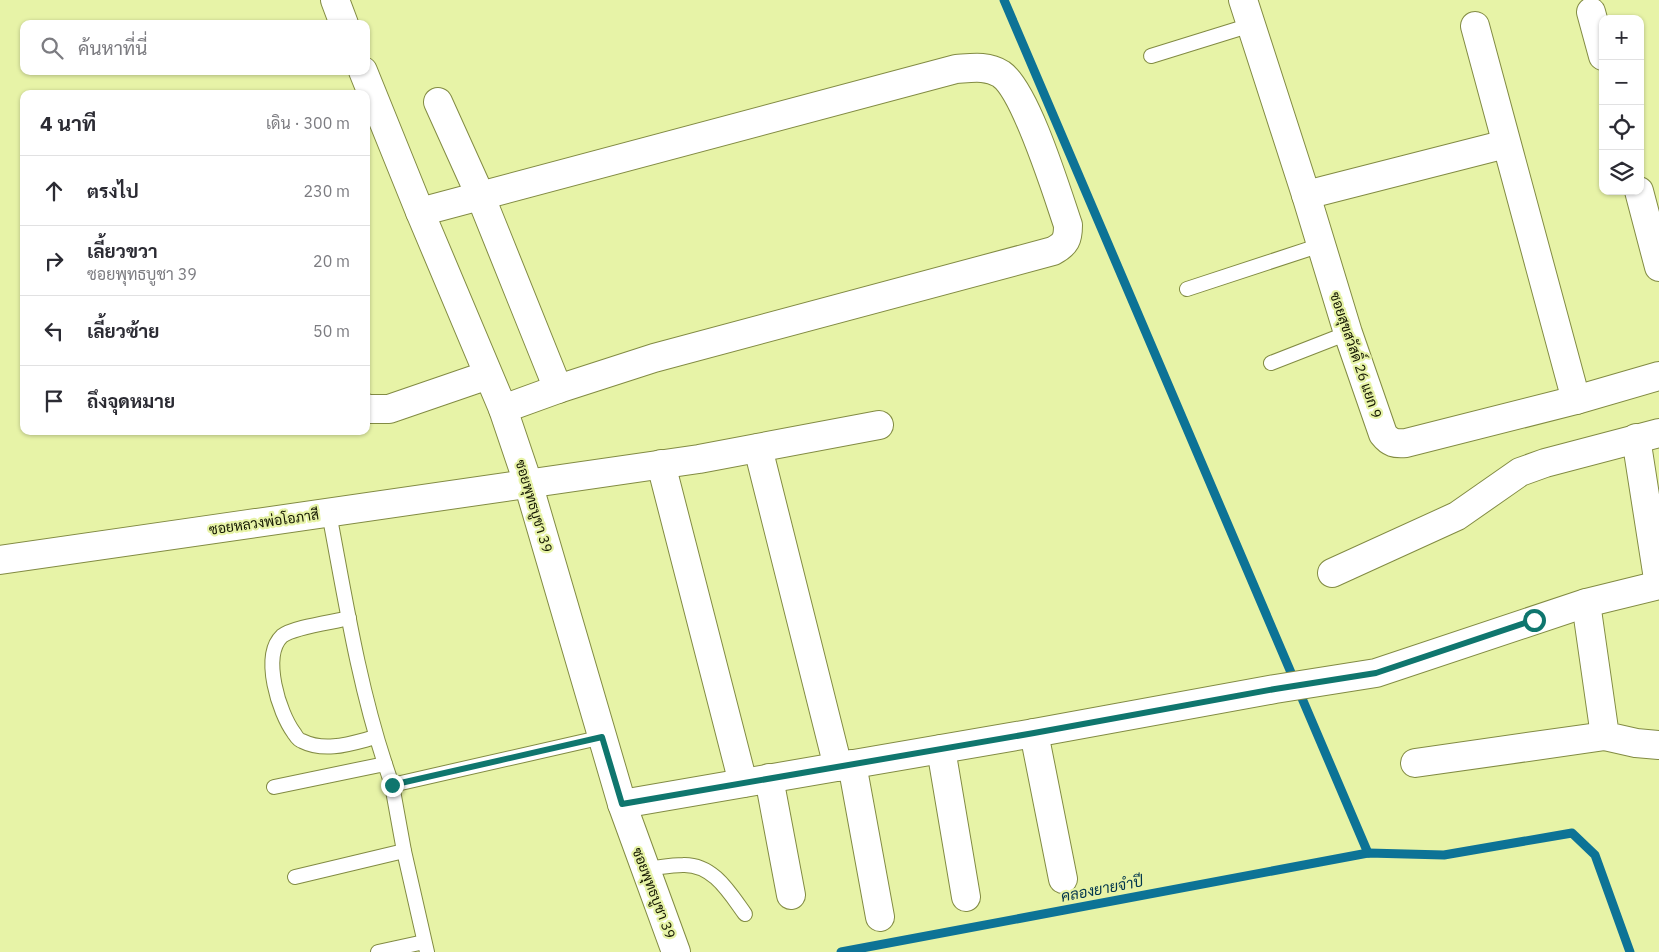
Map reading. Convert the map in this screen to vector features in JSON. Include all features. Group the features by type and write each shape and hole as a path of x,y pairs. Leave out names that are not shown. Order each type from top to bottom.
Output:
{"street":[{"path":"335,0 342,20"},
{"name":"ซอยสุขสวัสดิ์ 26 แยก 9","path":"1247,12 1306,194 1348,333 1383,434 1388,440 1396,444 1406,443 1576,400 1659,376"},
{"path":"1591,12 1599,41"},
{"path":"1475,26 1576,400"},
{"path":"420,212 956,69 980,67 1001,75 1015,91 1034,129 1068,224 1066,241 1062,246 1053,251 654,358 558,388 503,409"},
{"name":"ซอยพุทธบูชา 39","path":"365,75 503,409 528,483 622,804 644,869 674,947"},
{"path":"438,102 480,196 558,388"},
{"path":"1306,194 1506,144"},
{"path":"1640,195 1659,267"},
{"path":"370,410 389,408 488,375"},
{"name":"ซอยหลวงพ่อโอภาสี","path":"0,560 698,459 879,425"},
{"path":"622,804 1034,733 1275,689 1376,673 1586,603 1659,585 1647,435 1545,463 1520,472 1457,516 1332,572"},
{"path":"758,448 845,765 880,916"},
{"path":"661,464 790,895"},
{"path":"1586,603 1605,736"},
{"path":"1034,733 1063,879"},
{"path":"1415,763 1605,736 1636,743 1659,745"},
{"path":"941,749 966,897"}],"lane":[{"path":"1151,56 1247,12"},
{"path":"1187,289 1320,245"},
{"path":"1271,363 1348,333"},
{"path":"329,513 353,644 376,738 392,785 425,947 378,952"},
{"path":"349,618 299,629 283,636 274,650 273,681 280,709 289,727 300,741 321,748 376,738"},
{"path":"392,785 602,737"},
{"path":"274,787 385,764"},
{"path":"295,876 404,851"},
{"path":"644,869 685,865 707,871 723,884 745,914"}],"waterway":[{"path":"1004,0 1368,853"},
{"name":"คลองยายจำปี","path":"841,952 1368,853 1444,855 1572,833 1595,855 1630,952"}],"route":[{"path":"392,785 602,737 622,804 1034,733 1275,689 1376,673 1534,620"}]}
